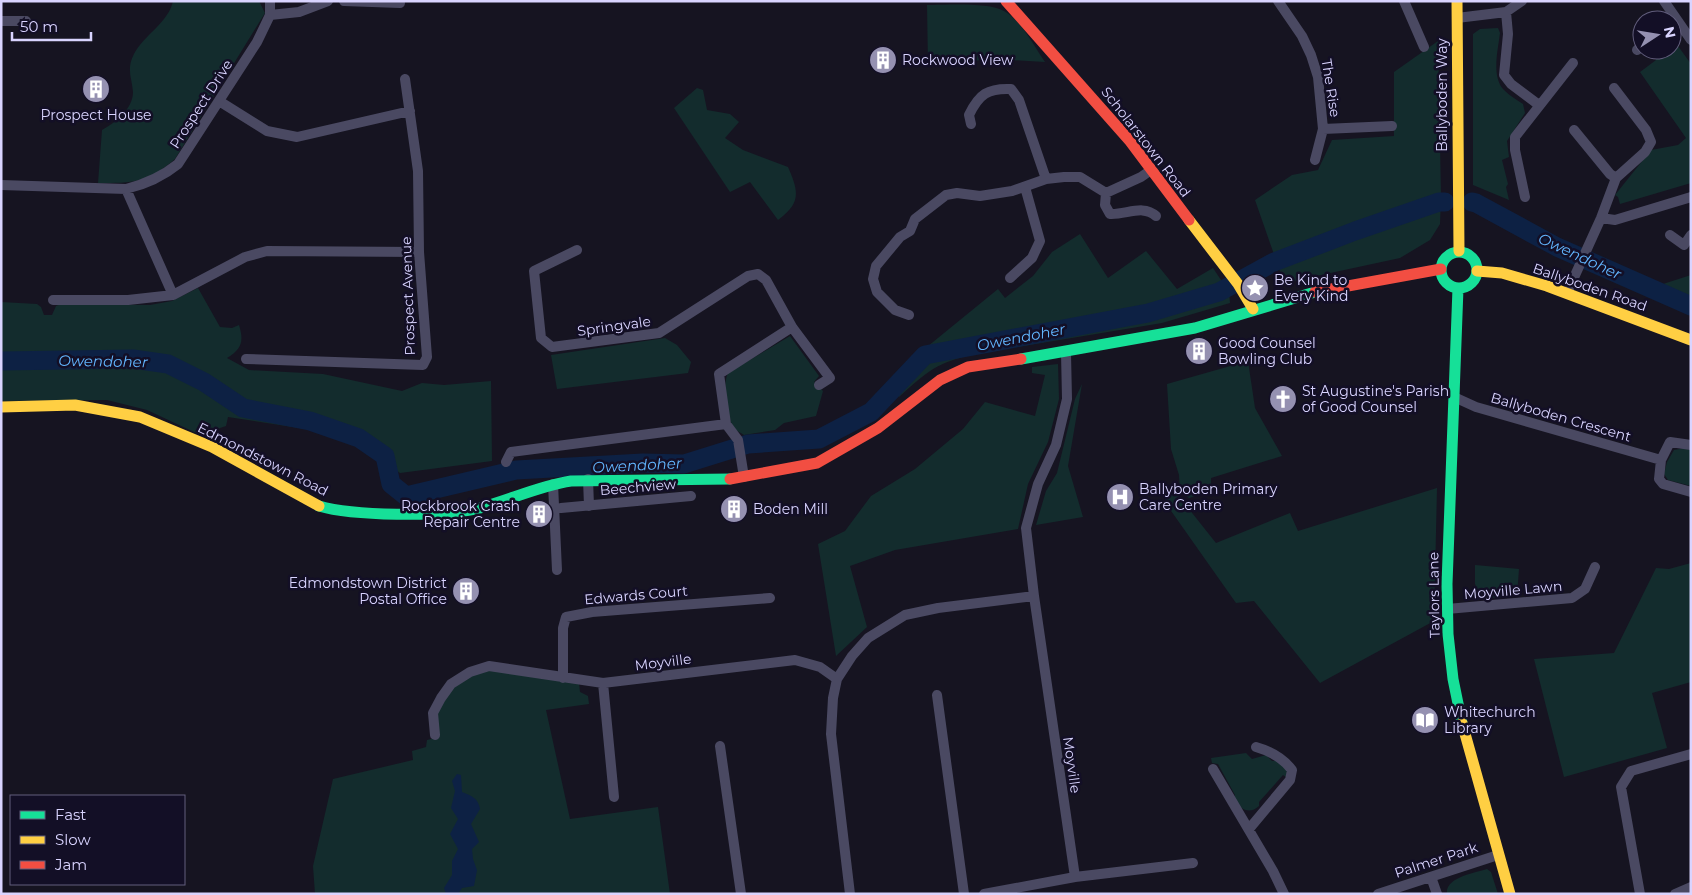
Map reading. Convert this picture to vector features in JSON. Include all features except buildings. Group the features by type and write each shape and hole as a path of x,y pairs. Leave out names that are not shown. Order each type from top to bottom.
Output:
{"main road":[{"name":"Scholarstown Road","path":"1006,1 1112,119 1237,283 1253,308"},
{"name":"Ballyboden Way","path":"1457,1 1457,189 1459,251"},
{"path":"1459,251 1473,258 1477,271 1471,283 1458,288 1446,283 1441,269 1445,258 1459,251"},
{"path":"1253,308 1368,281 1441,269"},
{"name":"Ballyboden Road","path":"1477,271 1492,270 1567,293 1691,340"},
{"name":"Taylors Lane","path":"1458,288 1447,609 1453,679 1464,734 1510,894"},
{"name":"Edmondstown Road","path":"1,407 75,405 140,417 212,447 252,467 313,504 336,511 405,514 457,512 476,509 553,484 588,479 720,481 817,463 878,428 940,380 954,372 978,365 1066,353 1195,328 1253,308"}],"street":[{"name":"Prospect Drive","path":"1,186 126,189 142,185 163,176 178,164 257,42 270,15 270,1"},
{"path":"270,15 299,12 328,1"},
{"path":"344,1 400,3"},
{"name":"The Rise","path":"1278,1 1302,36 1318,77 1323,129 1315,160"},
{"path":"1404,1 1424,48"},
{"path":"1457,18 1506,12 1522,1"},
{"path":"1506,12 1508,34 1504,75 1511,84 1539,105"},
{"path":"1,21 26,21"},
{"path":"1682,30 1691,40"},
{"path":"1525,197 1515,150 1515,137 1573,63"},
{"name":"Prospect Avenue","path":"246,359 423,365 427,357 419,252 418,171 405,79"},
{"path":"971,124 969,115 974,105 986,92 995,88 1011,89 1019,100 1046,179"},
{"path":"1567,293 1574,273 1601,218 1616,178 1645,152 1651,142 1646,130 1614,88"},
{"path":"219,102 267,131 297,137 410,111"},
{"name":"The Rise","path":"1323,129 1392,126"},
{"path":"1574,130 1610,174 1616,178"},
{"path":"1106,193 1141,177 1151,170"},
{"path":"909,315 895,310 886,303 878,292 873,279 876,266 900,237 910,231 915,220 946,195 957,193 980,196 1012,192 1046,179 1080,177 1106,193"},
{"path":"1010,278 1032,258 1040,241 1025,187"},
{"path":"126,189 173,294"},
{"path":"1106,193 1105,204 1110,214 1123,215 1142,209 1152,212 1156,216"},
{"path":"1601,218 1615,220 1691,196"},
{"path":"1670,235 1684,245 1691,235"},
{"name":"Springvale","path":"578,250 534,271 541,338 552,347 659,333 748,276 758,274 766,280 792,327 830,378 819,385"},
{"path":"53,300 128,300 173,294 245,256 266,251 419,252"},
{"path":"744,477 738,440 726,424 719,374 792,327"},
{"name":"Moyville","path":"1066,353 1066,399 1056,445 1038,484 1026,528 1034,596 1075,877"},
{"name":"Ballyboden Crescent","path":"1454,397 1476,406 1661,460"},
{"path":"506,462 510,452 726,424"},
{"path":"1691,445 1670,442 1661,460 1659,479 1662,484 1691,492"},
{"name":"Beechview","path":"588,479 589,506"},
{"path":"553,484 557,570"},
{"name":"Beechview","path":"561,508 691,496"},
{"name":"Moyville Lawn","path":"1447,609 1572,598 1585,589 1595,567"},
{"path":"850,894 832,734 833,698 837,679 852,656 868,638 905,615 938,608 1034,596"},
{"name":"Edwards Court","path":"563,678 563,628 566,617 592,612 770,598"},
{"name":"Moyville","path":"435,735 432,713 451,684 470,672 490,666 602,683 795,660 820,667 837,679"},
{"path":"602,683 614,796"},
{"path":"937,695 964,894"},
{"path":"720,746 741,894"},
{"path":"1249,828 1290,780 1292,770 1287,763 1268,751 1256,747"},
{"path":"1640,894 1621,787 1631,771 1691,754"},
{"path":"1213,769 1249,828 1284,894"},
{"name":"Palmer Park","path":"1381,893 1498,854"},
{"path":"984,894 1075,877 1193,862"},
{"path":"1431,877 1436,894"},
{"path":"1675,894 1691,887"}],"green space":[{"path":"173,1 259,1 265,13 175,159 156,173 140,180 121,183 98,183 102,130 112,124 127,110 133,92 130,64 134,54 166,16 171,9"},
{"path":"927,5 978,5 1004,11 1022,27 1045,62 993,59 928,65"},
{"path":"1498,28 1500,33 1496,71 1500,85 1523,104 1525,113 1507,141 1509,157 1502,160 1508,184 1506,187 1509,200 1473,185 1473,34 1480,29"},
{"path":"1438,41 1440,224 1430,240 1400,258 1284,283 1255,200 1292,175 1318,170 1332,140 1394,136 1394,72"},
{"path":"1682,52 1691,64 1691,183 1620,204 1618,197 1615,195 1651,150 1678,145 1686,138 1640,72 1656,60 1682,60"},
{"path":"697,88 703,90 707,110 730,114 739,122 725,138 743,150 788,167 796,190 796,196 791,208 778,220 750,182 730,192 674,108"},
{"path":"1080,234 1108,278 1146,251 1177,289 1213,268 1229,292 1230,303 1162,323 962,357 942,364 926,374 899,397 889,384 922,351 998,289 1005,298 1033,276 1052,252"},
{"path":"1691,275 1691,297 1663,284"},
{"path":"198,288 220,327 232,328 239,325 241,340 239,348 227,358 249,370 323,374 402,391 422,383 444,385 491,381 492,461 400,473 367,450 318,431 228,417 226,426 220,428 207,438 147,410 107,400 1,401 1,302 37,304 41,307 44,315 52,315 56,306 61,304 150,305 172,301"},
{"path":"790,336 819,376 814,382 823,391 816,416 784,423 775,430 744,435 735,429 729,416 725,393 728,373"},
{"path":"665,338 677,345 691,362 688,373 557,389 551,355"},
{"path":"1248,361 1255,408 1282,456 1211,478 1211,491 1189,498 1180,491 1179,475 1171,449 1167,384"},
{"path":"1058,364 1059,399 1048,442 1028,484 1018,529 895,550 850,566 867,627 836,656 818,544 845,531 871,496 915,469 963,429 985,402 1035,416 1045,375 1032,373 1032,367"},
{"path":"1082,384 1068,466 1083,517 1036,525 1046,491 1057,473 1075,399"},
{"path":"1685,448 1691,450 1691,486 1668,480 1664,474 1667,462 1674,450"},
{"path":"1159,486 1173,489 1216,543 1290,513 1298,531 1437,488 1434,621 1320,683 1254,601 1236,603 1169,508"},
{"path":"1691,563 1691,682 1652,693 1667,748 1564,777 1534,659 1614,653 1656,568 1669,569"},
{"path":"1475,565 1519,569 1517,596 1491,598 1480,595 1475,584"},
{"path":"491,669 579,683 580,692 588,696 589,704 546,710 570,819 658,807 670,894 315,894 313,866 333,779 413,760 412,751 426,747 427,740 439,737 434,721 439,707 454,685 472,674"},
{"path":"1246,753 1252,759 1266,755 1272,761 1280,761 1287,771 1286,777 1283,775 1259,802 1259,806 1252,810 1245,810 1233,800 1235,795 1218,764 1212,763 1211,758"},
{"path":"1487,869 1491,872 1498,894 1447,894 1451,883 1469,874"}],"water":[{"path":"457,774 461,775 462,792 474,798 478,802 480,809 471,824 479,842 472,849 477,870 474,886 462,888 458,894 446,894 444,888 452,875 452,861 458,849 450,834 458,819 451,808 455,791 452,781"}],"waterway":[{"name":"Owendoher","path":"1,361 133,359 168,364 204,382 243,408 310,421 359,438 385,456 391,484 406,496 516,470 643,463 684,464 748,444 819,439 871,412 925,355 1148,313 1219,292 1274,262 1355,231 1439,202 1445,202"},
{"name":"Owendoher","path":"1472,202 1557,247 1691,306"}],"traffic: fast":[{"path":"1459,252 1466,253 1472,257 1476,263 1477,270 1476,277 1472,283 1466,287 1459,288 1452,287 1446,283 1442,277 1441,270 1442,263 1446,257 1452,253 1459,252"},
{"path":"1458,288 1447,584 1448,634 1453,679 1462,723"},
{"path":"1021,359 1195,328 1315,292"},
{"path":"319,506 353,512 397,514 460,512 500,502 547,486 571,481 730,479"}],"traffic: slow":[{"path":"1457,1 1459,251"},
{"path":"1189,220 1238,284 1253,309"},
{"path":"1477,271 1502,273 1547,286 1691,340"},
{"path":"1,407 75,405 140,417 212,447 319,506"},
{"path":"1462,723 1510,894"}],"traffic: jam":[{"path":"1006,1 1129,140 1189,220"},
{"path":"1315,292 1441,269"},
{"path":"730,479 817,463 878,428 940,380 968,367 1021,359"}],"place":[{"name":"Rockwood View","path":"883,60"},
{"name":"Prospect House","path":"96,89"},
{"name":"Be Kind to Every Kind","path":"1255,288"},
{"name":"Good Counsel Bowling Club","path":"1199,351"},
{"name":"St Augustine's Parish of Good Counsel","path":"1283,399"},
{"name":"Ballyboden Primary Care Centre","path":"1120,497"},
{"name":"Boden Mill","path":"734,509"},
{"name":"Rockbrook Crash Repair Centre","path":"539,514"},
{"name":"Edmondstown District Postal Office","path":"466,591"},
{"name":"Whitechurch Library","path":"1425,720"}]}
